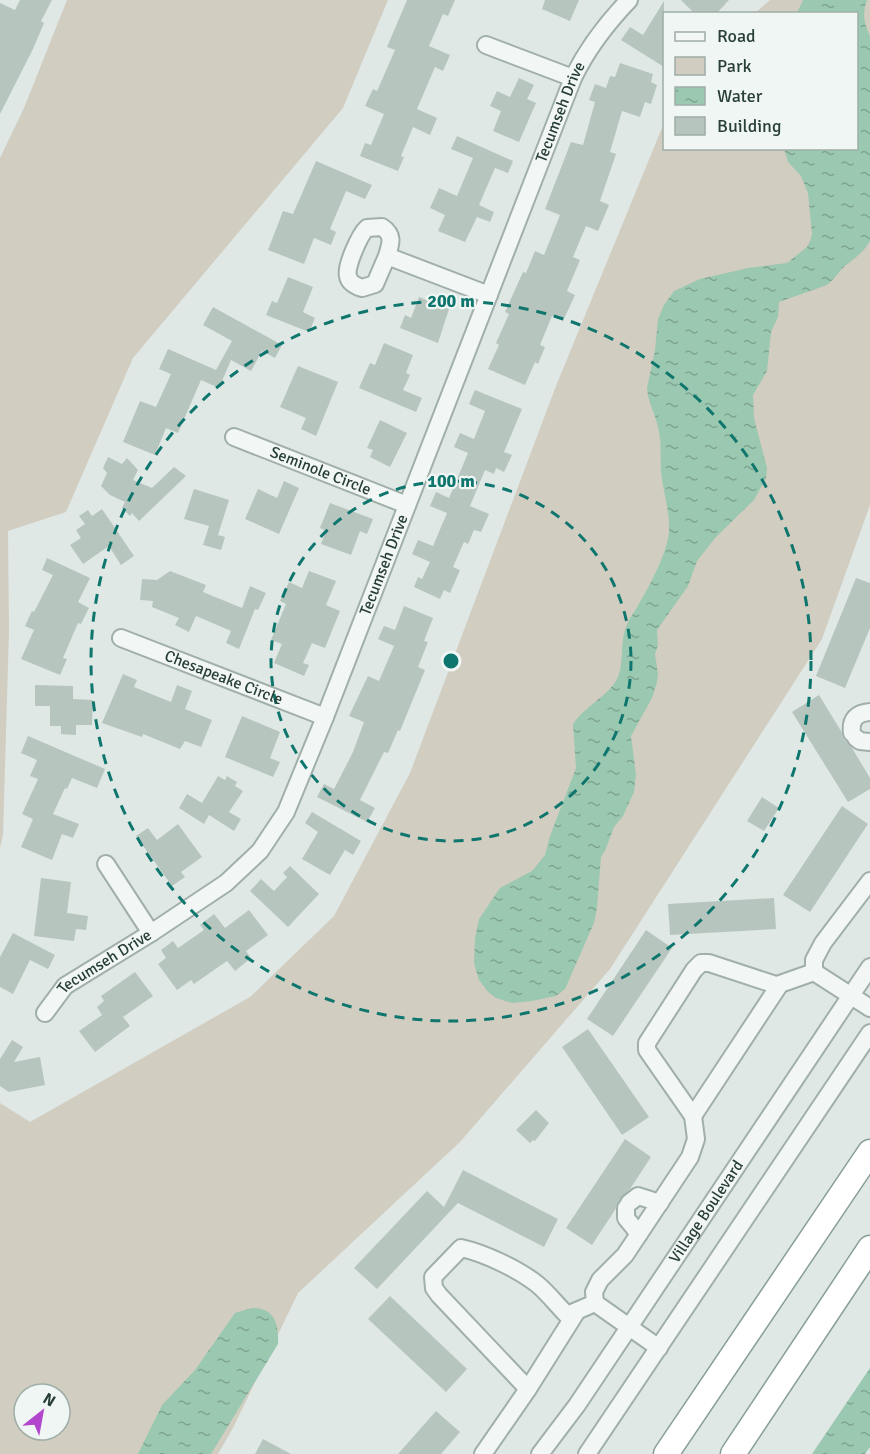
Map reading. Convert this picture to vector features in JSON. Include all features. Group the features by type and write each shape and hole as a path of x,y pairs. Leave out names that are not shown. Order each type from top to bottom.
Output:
{"highway":[{"path":"666,1454 870,1152"},
{"path":"734,1454 870,1248"}],"street":[{"name":"Tecumseh Drive","path":"45,1013 65,986 226,883 271,836 290,803 325,717 573,78 598,34 629,0"},
{"path":"486,45 573,78"},
{"path":"387,256 489,295"},
{"name":"Seminole Circle","path":"234,437 408,505"},
{"name":"Chesapeake Circle","path":"121,638 325,717"},
{"path":"859,738 851,726 856,716 862,712 870,712"},
{"path":"106,864 151,933"},
{"path":"814,972 814,960 823,943 870,881"},
{"path":"659,1348 595,1303 594,1292 600,1280 625,1255 660,1203 690,1157 696,1139 693,1116 647,1050 647,1043 694,970 701,963 709,963 776,985 814,972"},
{"name":"Village Boulevard","path":"540,1454 577,1405 870,967"},
{"path":"814,972 870,1008"},
{"path":"693,1116 780,984"},
{"path":"587,1454 870,1033"},
{"path":"639,1234 626,1218 628,1205 638,1196 660,1203"},
{"path":"528,1389 439,1295 434,1288 433,1277 460,1248 472,1250 523,1274 539,1286 567,1315 595,1303"},
{"path":"483,1454 528,1389 577,1311"}],"green space":[{"path":"67,0 388,0 343,108 133,358 66,512 8,531 9,631 3,835 0,848 0,158 24,108"},
{"path":"770,0 870,0 870,505 822,639 610,969 460,1142 298,1293 233,1428 218,1454 0,1454 0,1103 30,1122 250,997 334,916 410,773 556,386 663,125 663,150 858,150 858,12 756,12"}],"water":[{"path":"803,0 867,0 864,14 870,36 870,241 862,252 827,285 779,302 778,317 771,332 767,371 753,395 754,418 767,468 766,478 754,500 716,537 697,561 688,586 657,630 658,645 655,654 657,682 652,698 631,736 636,774 634,792 623,816 614,827 601,857 594,923 565,989 556,996 512,1003 496,998 479,980 474,963 475,938 479,919 500,888 532,871 545,855 576,768 573,724 608,691 617,679 626,626 653,577 668,539 668,516 661,472 659,433 647,388 655,350 658,319 674,291 700,279 748,268 787,263 807,247 812,234 808,193 801,176 788,162 784,150 858,150 858,12 797,12"},
{"path":"252,1308 266,1311 274,1318 278,1330 278,1344 211,1454 138,1454 162,1405 195,1370 235,1313"},
{"path":"870,1368 870,1447 865,1454 812,1454"}],"building":[{"path":"20,0 52,0 41,21 44,23 33,49 0,114 0,3 15,10"},
{"path":"407,0 455,0 448,16 443,14 429,46 450,55 443,71 435,67 417,109 437,118 430,135 413,127 401,156 404,157 398,171 360,156 365,143 371,145 384,114 365,106 373,89 377,91 395,50 387,47"},
{"path":"545,0 579,0 570,21 542,9"},
{"path":"681,0 729,0 718,12 693,12"},
{"path":"664,1 663,66 621,40 630,27 643,35"},
{"path":"620,63 653,74 651,82 657,85 651,104 645,102 640,117 622,111 610,152 616,154 600,201 609,205 598,231 586,226 573,257 580,260 567,291 575,295 563,321 552,316 540,345 545,347 538,364 535,362 525,385 488,369 499,345 496,343 509,314 505,312 523,272 526,273 535,251 544,255 560,215 545,209 571,142 583,145 595,102 589,100 595,84 606,88 610,76 615,77"},
{"path":"519,78 534,85 527,99 536,103 519,142 493,131 501,111 490,106 497,91 510,97"},
{"path":"457,136 513,161 508,173 495,168 479,205 494,212 490,222 477,217 465,242 438,231 445,215 430,208 439,188 457,196 473,158 451,149"},
{"path":"316,161 372,185 365,199 346,191 330,229 336,232 331,245 314,238 304,264 268,250 283,211 293,214"},
{"path":"288,277 313,287 303,312 315,318 309,332 266,315 272,301 277,303"},
{"path":"419,297 449,309 438,343 400,328 405,315 411,318"},
{"path":"213,307 282,345 275,358 262,351 251,371 231,360 219,388 201,380 178,433 166,428 155,455 123,442 140,401 156,407 171,374 159,369 168,349 216,370 232,341 203,325"},
{"path":"384,343 413,355 406,373 410,375 403,390 422,398 416,412 359,388 370,363 375,365"},
{"path":"298,366 338,382 316,436 301,429 306,418 280,407"},
{"path":"475,390 522,409 504,452 512,455 504,472 496,468 494,474 485,470 470,506 489,514 481,532 474,530 468,544 464,542 453,567 460,570 450,593 444,590 440,599 414,587 418,577 422,579 430,562 412,554 418,540 433,546 447,513 430,506 436,492 449,498 468,453 454,447 460,433 474,439 485,411 469,404"},
{"path":"380,420 407,433 390,467 370,457 373,450 367,448"},
{"path":"108,457 122,464 127,458 138,470 133,480 152,488 174,467 186,476 139,521 132,513 130,516 122,508 125,502 110,495 101,486 107,473 103,468"},
{"path":"284,481 299,488 279,534 245,519 258,489 277,498"},
{"path":"194,489 229,500 218,535 225,537 221,550 203,545 209,526 184,519"},
{"path":"330,503 373,519 367,534 360,531 351,555 321,544 326,531 320,528"},
{"path":"102,509 134,556 121,565 109,546 83,564 70,545 81,538 76,530 85,524 79,516 88,510 92,516"},
{"path":"47,558 90,578 78,602 89,608 81,624 78,623 63,658 67,659 60,675 21,659 34,630 25,626 53,575 42,570"},
{"path":"170,571 206,585 203,592 242,608 250,586 266,593 258,610 255,609 239,649 226,643 231,631 196,616 189,632 175,625 179,618 152,607 153,601 140,600 142,579 157,580"},
{"path":"309,571 336,581 326,605 340,611 325,648 312,643 303,663 309,665 304,676 274,663 282,644 271,640 286,604 280,601 289,582 302,588"},
{"path":"856,578 870,583 870,628 845,688 816,676"},
{"path":"404,606 433,618 424,641 428,642 418,667 425,670 400,731 398,730 388,753 384,752 360,800 375,808 367,822 317,797 324,784 334,789 353,752 364,722 349,716 368,676 379,681 394,646 378,639 384,626 395,630"},
{"path":"123,674 137,680 134,687 171,702 177,685 192,691 185,709 212,720 201,747 185,741 180,749 143,734 142,737 102,723"},
{"path":"35,685 73,686 73,699 93,700 92,725 76,725 76,735 61,734 61,726 50,726 50,706 35,706"},
{"path":"819,695 843,738 852,748 870,778 870,789 848,802 792,712"},
{"path":"242,716 280,732 270,758 280,762 273,777 225,757"},
{"path":"28,736 105,769 97,788 72,778 67,789 65,788 53,814 79,824 73,838 62,834 52,860 21,847 33,819 22,814 38,779 30,776 37,760 21,753"},
{"path":"218,776 225,780 227,776 237,782 235,786 243,791 229,812 241,819 234,831 209,815 204,824 179,808 187,794 202,803"},
{"path":"762,797 779,808 764,831 747,821"},
{"path":"842,806 868,824 810,912 783,895"},
{"path":"312,812 361,841 353,855 345,850 330,875 302,859 318,832 305,823"},
{"path":"178,824 202,857 181,872 185,877 172,886 136,836 148,828 157,840"},
{"path":"290,866 319,894 288,927 250,891 261,879 274,891 287,877 283,873"},
{"path":"41,878 71,882 67,913 88,916 86,930 76,929 74,941 34,936"},
{"path":"774,898 776,929 670,935 668,904"},
{"path":"249,910 268,935 246,951 251,958 235,971 227,961 194,984 191,980 177,990 158,964 166,958 161,950 173,941 178,948 204,930 200,925 214,914 225,928"},
{"path":"646,930 672,948 613,1036 587,1019"},
{"path":"13,933 55,955 48,969 30,960 13,994 0,987 0,957"},
{"path":"135,972 153,996 123,1017 130,1026 95,1052 79,1031 102,1015 97,1007 104,1001 101,996"},
{"path":"588,1029 649,1117 622,1135 562,1047"},
{"path":"12,1040 23,1047 14,1062 40,1057 45,1085 9,1092 0,1086 0,1059"},
{"path":"536,1110 549,1123 535,1141 530,1143 516,1130"},
{"path":"625,1139 651,1157 630,1189 620,1199 592,1245 566,1228"},
{"path":"463,1170 558,1219 544,1247 458,1203 377,1289 354,1268 427,1191 444,1207"},
{"path":"390,1296 467,1369 446,1392 368,1319"},
{"path":"436,1411 460,1432 441,1454 398,1454"},
{"path":"263,1439 291,1454 255,1454"}]}
